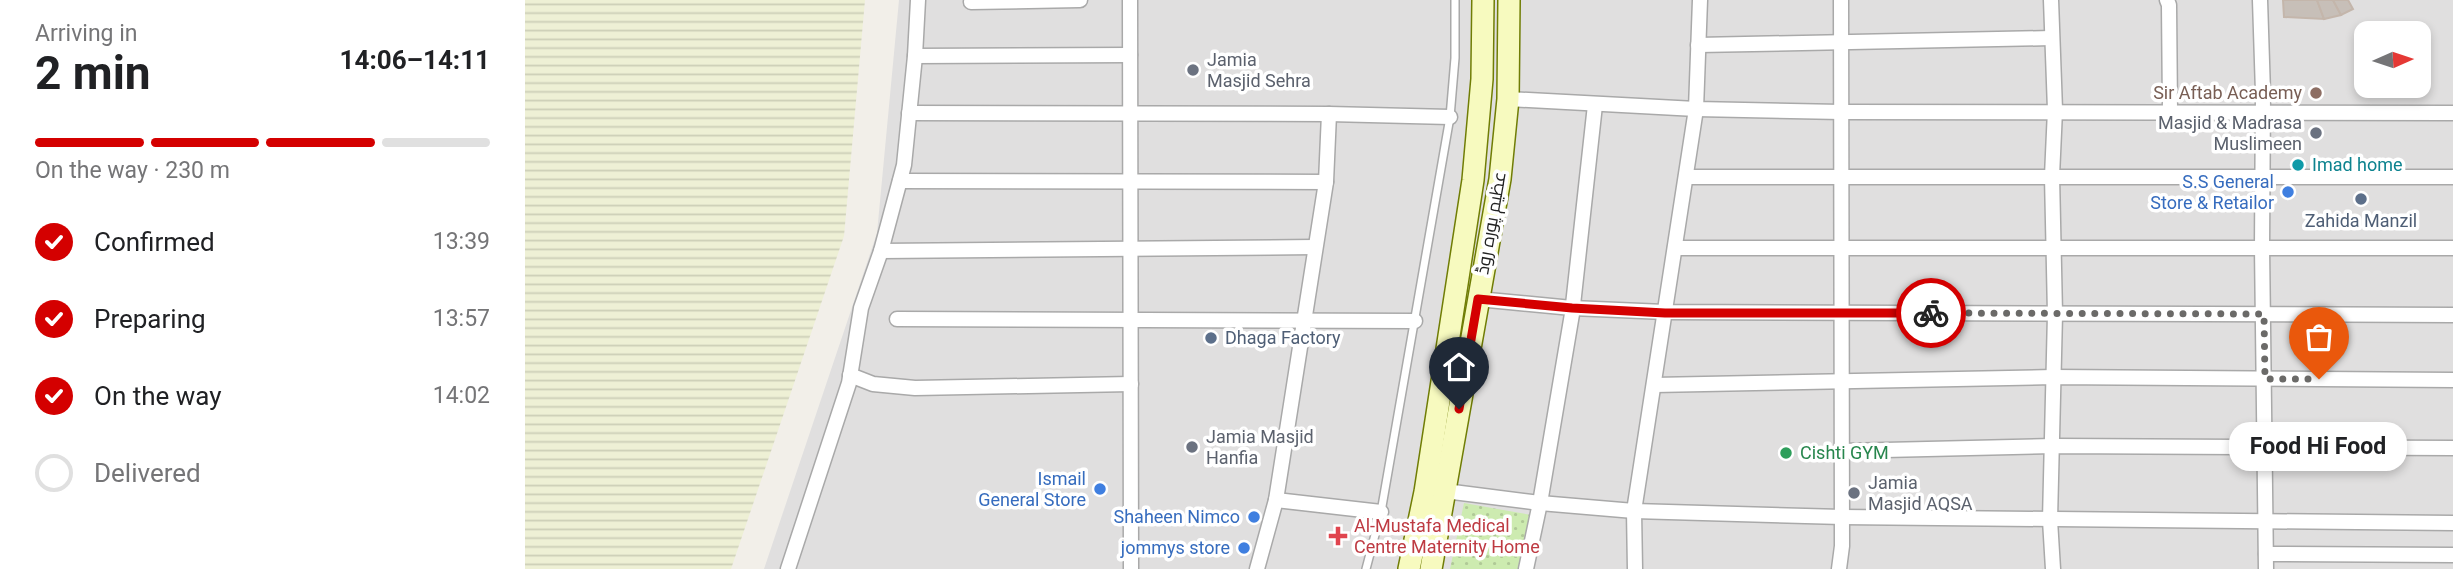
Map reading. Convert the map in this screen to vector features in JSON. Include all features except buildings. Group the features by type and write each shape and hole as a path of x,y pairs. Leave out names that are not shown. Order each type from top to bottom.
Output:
{"main road":[{"name":"عظیم پورہ روڈ","path":"1409,569 1425,492 1473,180 1482,79 1483,0"},
{"name":"عظیم پورہ روڈ","path":"1431,569 1500,179 1509,99 1509,0"}],"street":[{"path":"788,569 850,376 861,308 881,251 904,165 918,0"},
{"path":"971,2 1080,0"},
{"path":"1130,0 1131,569"},
{"path":"1635,569 1634,511 1696,109 1700,0"},
{"path":"1839,569 1843,382 1841,0"},
{"path":"2051,0 2055,110 2052,176 2055,314 2050,520 2053,569"},
{"path":"2167,0 2170,111"},
{"path":"2260,0 2266,569"},
{"path":"1698,45 2051,38"},
{"path":"915,56 1130,55"},
{"path":"1509,99 1696,109 2453,113"},
{"path":"1526,569 1540,503 1572,308 1595,105"},
{"path":"909,113 1329,114 1450,117"},
{"path":"1257,569 1276,500 1326,182 1329,114"},
{"path":"1686,177 2453,177"},
{"path":"899,181 1326,182"},
{"path":"881,251 1315,247"},
{"path":"1675,248 2453,248"},
{"path":"1478,299 1665,313 2453,315"},
{"path":"897,319 1415,321"},
{"path":"850,376 873,384 915,388 1131,384"},
{"path":"1654,385 2053,377 2453,380"},
{"path":"1842,451 2053,446 2453,448"},
{"path":"1445,491 1634,511 1842,517 2265,519 2453,523"},
{"path":"1276,500 1381,512"},
{"path":"2266,554 2453,555"}],"lane":[{"path":"1366,569 1381,512 1450,117 1455,58 1455,0"}],"shaded area":[{"path":"899,0 2453,0 2453,569 764,569 877,233"}],"green space":[{"path":"525,0 865,0 844,236 731,569 525,569"},
{"path":"1464,503 1531,515 1520,569 1450,569"}],"way so far":[{"path":"1931,313 2264,314 2265,379 2319,379"}],"place":[{"name":"Jamia Masjid Sehra","path":"1193,70"},
{"name":"Sir Aftab Academy","path":"2316,93"},
{"name":"Masjid & Madrasa Muslimeen","path":"2316,133"},
{"name":"Imad home","path":"2298,165"},
{"name":"S.S General Store & Retailor","path":"2288,192"},
{"name":"Zahida Manzil","path":"2361,199"},
{"name":"Dhaga Factory","path":"1211,338"},
{"name":"Food Hi Food","path":"2319,379"},
{"name":"Jamia Masjid Hanfia","path":"1192,447"},
{"name":"Cishti GYM","path":"1786,453"},
{"name":"Ismail General Store","path":"1100,489"},
{"name":"Jamia Masjid AQSA","path":"1854,493"},
{"name":"Shaheen Nimco","path":"1254,517"},
{"name":"Al-Mustafa Medical Centre Maternity Home","path":"1338,536"},
{"name":"jommys store","path":"1244,548"}],"route":[{"path":"1459,409 1478,299 1665,313 1931,313"}]}
